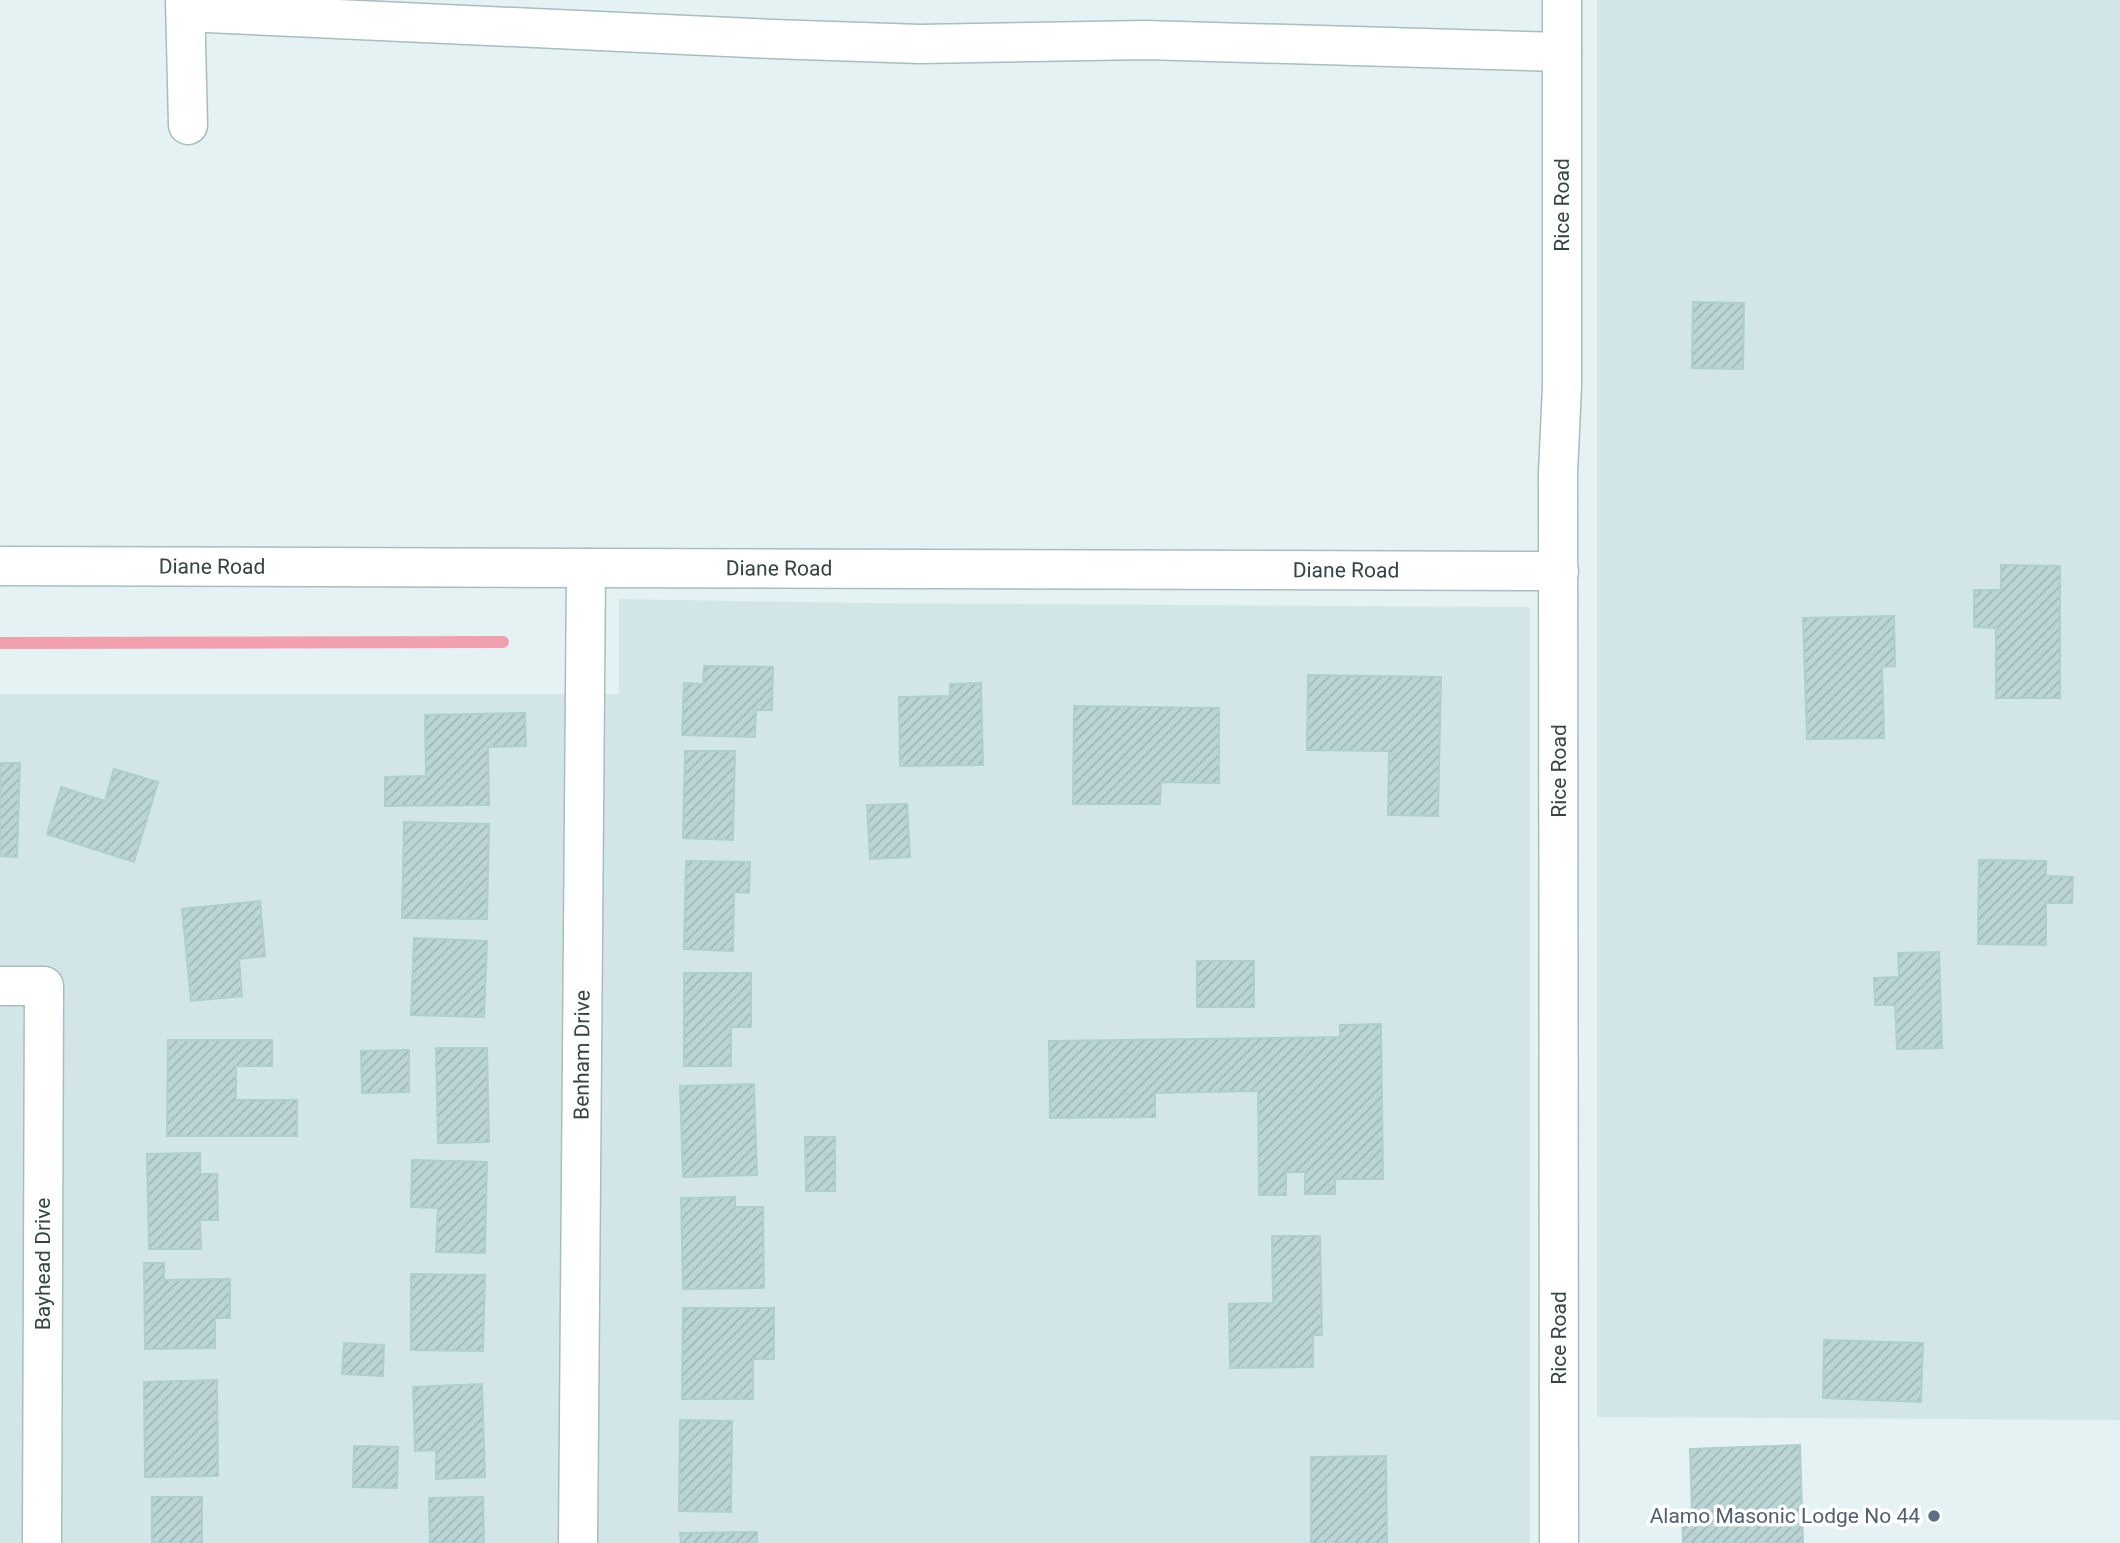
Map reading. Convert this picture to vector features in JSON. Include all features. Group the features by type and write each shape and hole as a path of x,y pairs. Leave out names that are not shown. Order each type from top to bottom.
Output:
{"street":[{"name":"Rice Road","path":"1559,1543 1558,472 1562,386 1562,0"},
{"path":"188,125 186,6 772,39 906,43 1145,40 1562,52"},
{"name":"Diane Road","path":"0,566 1559,571"},
{"name":"Benham Drive","path":"578,1543 586,568"},
{"name":"Bayhead Drive","path":"0,986 44,986 42,1543"}],"shaded area":[{"path":"1597,0 2120,0 2120,1420 1597,1417"},
{"path":"619,599 1530,607 1530,1543 0,1543 0,694 619,694"}],"building":[{"path":"1693,302 1744,303 1743,369 1692,368"},
{"path":"2001,565 2060,566 2060,698 1996,698 1996,628 1974,627 1974,590 2001,590"},
{"path":"1894,616 1895,666 1882,667 1884,738 1807,739 1803,618"},
{"path":"704,666 773,667 772,710 756,710 755,737 682,735 684,683 703,684"},
{"path":"1308,675 1441,677 1438,816 1388,815 1389,751 1307,750"},
{"path":"981,683 983,765 900,766 899,697 950,696 950,684"},
{"path":"1074,706 1219,708 1219,783 1161,782 1160,804 1073,804"},
{"path":"525,713 526,746 488,747 489,805 385,806 385,777 426,776 425,715"},
{"path":"685,751 735,751 733,840 683,838"},
{"path":"0,763 20,763 17,857 0,856"},
{"path":"114,769 158,782 134,862 47,834 61,787 105,801"},
{"path":"907,804 910,857 870,859 867,805"},
{"path":"404,822 489,824 487,919 402,918"},
{"path":"1979,860 2046,861 2046,876 2073,877 2072,903 2046,903 2046,945 1978,944"},
{"path":"686,861 750,862 749,893 734,892 733,951 684,949"},
{"path":"260,901 265,956 239,959 242,996 191,1001 182,909"},
{"path":"414,938 487,941 484,1017 411,1015"},
{"path":"1939,952 1942,1048 1897,1049 1895,1005 1875,1005 1874,978 1899,977 1898,953"},
{"path":"1197,961 1254,961 1254,1007 1197,1007"},
{"path":"684,973 751,973 751,1027 731,1027 731,1066 684,1066"},
{"path":"1381,1024 1383,1179 1335,1179 1335,1194 1305,1194 1305,1172 1286,1172 1286,1195 1259,1195 1258,1091 1155,1093 1155,1117 1050,1118 1049,1041 1340,1037 1340,1025"},
{"path":"168,1040 272,1040 272,1066 236,1066 236,1100 297,1100 297,1136 167,1136"},
{"path":"436,1048 487,1048 489,1142 438,1143"},
{"path":"409,1050 409,1092 362,1093 361,1051"},
{"path":"754,1084 757,1175 683,1177 680,1086"},
{"path":"805,1137 835,1137 835,1191 806,1191"},
{"path":"200,1153 200,1174 217,1174 218,1220 200,1220 201,1249 149,1249 147,1154"},
{"path":"412,1160 487,1162 485,1253 436,1252 438,1208 411,1207"},
{"path":"735,1197 735,1207 763,1207 764,1288 683,1289 681,1198"},
{"path":"1272,1236 1320,1236 1322,1335 1313,1335 1313,1367 1230,1368 1229,1304 1273,1303"},
{"path":"144,1263 164,1263 164,1280 230,1279 230,1318 215,1318 215,1348 145,1349"},
{"path":"411,1274 485,1275 483,1351 411,1350"},
{"path":"683,1308 774,1308 774,1359 753,1359 753,1399 682,1399"},
{"path":"1824,1340 1923,1343 1921,1402 1823,1398"},
{"path":"344,1343 384,1345 383,1376 342,1374"},
{"path":"217,1380 218,1476 145,1477 144,1382"},
{"path":"482,1384 485,1477 436,1479 436,1450 415,1451 413,1387"},
{"path":"680,1420 732,1421 731,1512 679,1511"},
{"path":"1800,1445 1803,1543 1683,1543 1682,1516 1692,1516 1690,1449"},
{"path":"354,1446 398,1447 397,1488 353,1487"},
{"path":"1386,1456 1387,1543 1311,1543 1311,1457"},
{"path":"152,1497 202,1497 202,1543 152,1543"},
{"path":"483,1497 484,1543 430,1543 429,1498"},
{"path":"757,1532 757,1543 681,1543 680,1533"}],"waterway":[{"path":"0,643 503,642"}],"place":[{"name":"Alamo Masonic Lodge No 44","path":"1934,1516"}]}
